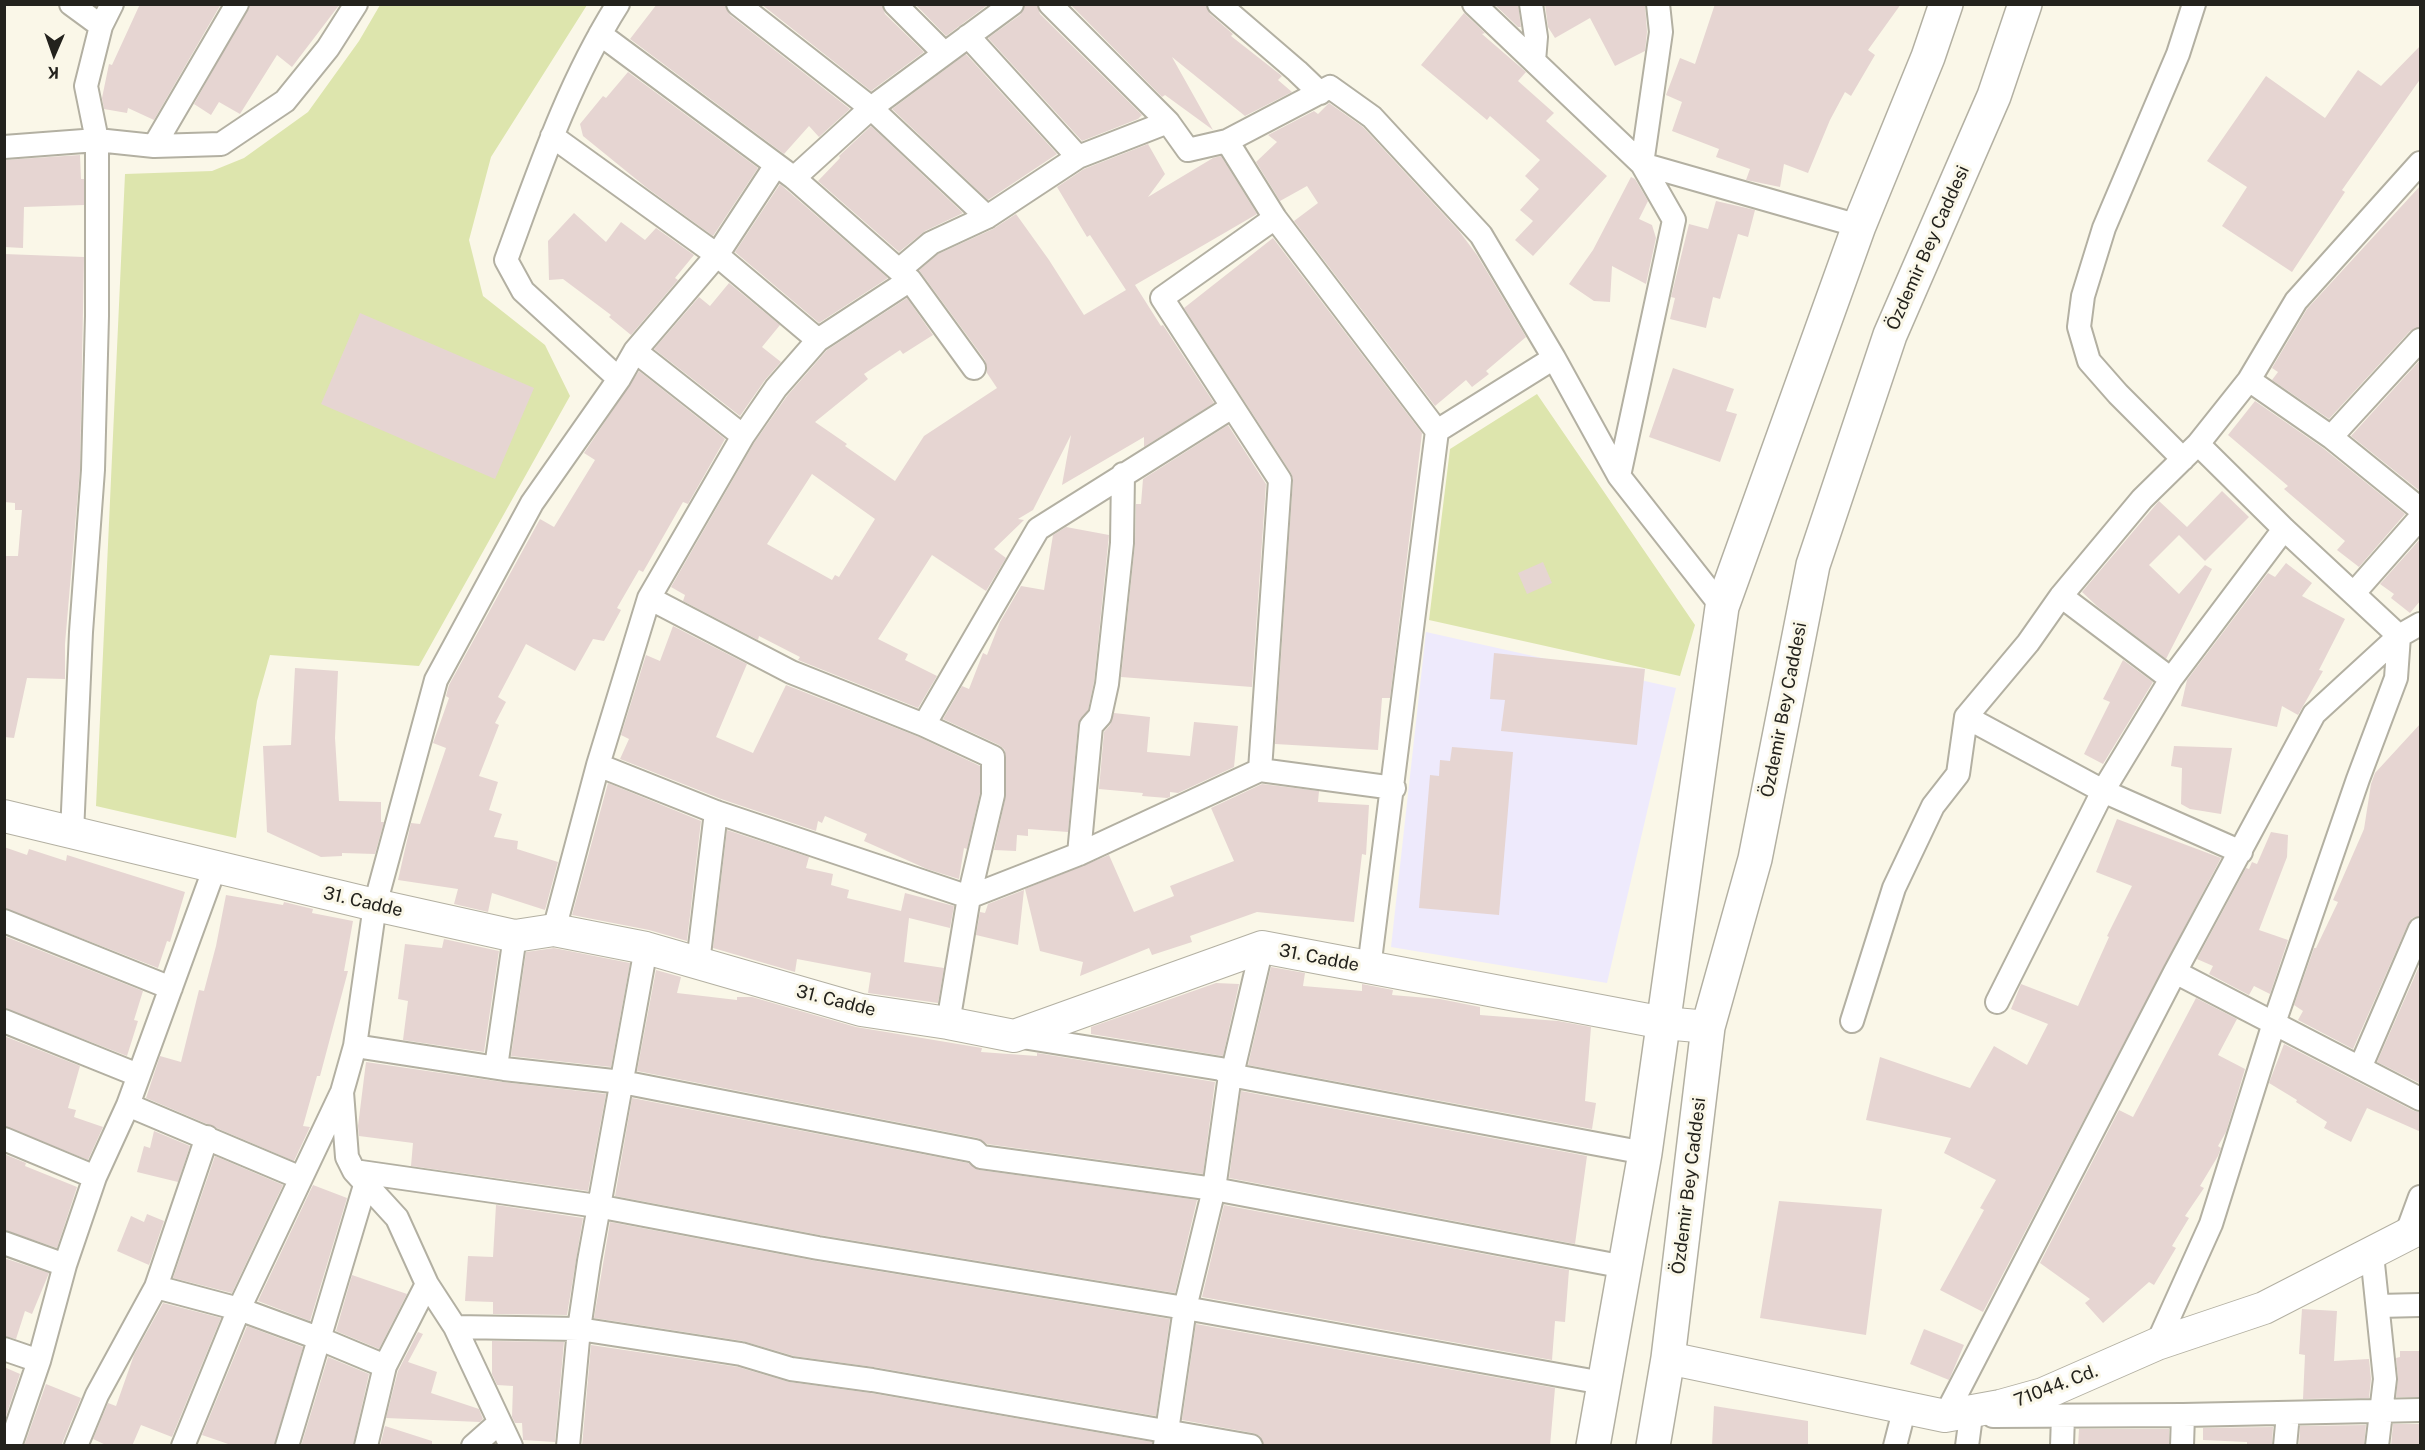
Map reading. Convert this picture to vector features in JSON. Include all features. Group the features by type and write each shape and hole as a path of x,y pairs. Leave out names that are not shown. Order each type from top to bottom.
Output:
{"main road":[{"path":"1593,1446 1645,1153 1722,608 1859,226 1928,57 1946,4"},
{"name":"Özdemir Bey Caddesi","path":"1653,1446 1668,1358 1708,1027 1755,859 1813,565 1890,334 1994,96 2025,4"}],"street":[{"path":"71,4 101,26"},
{"path":"72,833 81,632 93,470 97,316 97,140 86,86 101,26 112,4"},
{"path":"154,146 237,4"},
{"path":"4,147 97,140 154,146 221,144 285,101 328,48 356,4"},
{"path":"618,4 600,34 552,136 506,260 523,291 619,379"},
{"path":"738,4 871,108 987,217"},
{"path":"895,4 944,54"},
{"path":"183,1446 239,1309 342,1092 355,1046 375,905 436,680 532,503 619,379 635,351 785,171 1012,4"},
{"path":"1050,4 1168,122 1188,150 1227,141 1330,87 1372,117 1481,236 1554,358 1619,476 1722,608"},
{"path":"1219,4 1320,93"},
{"path":"1474,4 1642,164 1674,220 1619,476"},
{"path":"1531,4 1536,37 1534,61"},
{"path":"1642,164 1661,32 1658,4"},
{"path":"2194,4 2178,54 2104,228 2083,296 2079,327 2089,361 2118,394 2284,529 2399,636"},
{"path":"600,34 785,171 905,275 975,368"},
{"path":"968,36 1078,157"},
{"path":"554,930 598,765 649,598 743,436 776,388 818,340 905,275 931,243 987,217 1078,157 1168,122"},
{"path":"552,136 717,255 818,340"},
{"path":"1227,141 1275,219 1437,431 1370,968"},
{"path":"1642,164 1859,226"},
{"path":"1852,1021 1894,888 1933,806 1958,774 1966,717 2028,643 2061,596 2142,500 2191,452 2249,380 2296,301 2421,164"},
{"path":"1260,770 1280,480 1162,298 1275,219"},
{"path":"2331,437 2421,340"},
{"path":"635,351 743,436"},
{"path":"1437,431 1554,358"},
{"path":"2249,380 2331,437 2421,509"},
{"path":"924,726 1038,529 1232,407"},
{"path":"1079,854 1091,726 1100,716 1107,684 1122,543 1124,474"},
{"path":"2354,593 2421,518"},
{"path":"1997,1002 2103,791 2171,679 2284,529"},
{"path":"2061,596 2171,679"},
{"path":"649,598 791,672 924,726 993,757 993,795 969,897 948,1023"},
{"path":"1967,1446 1958,1416 2175,972 2314,714 2399,636 2421,624"},
{"path":"2157,1344 2211,1224 2274,1023 2358,779 2396,678 2399,636"},
{"path":"1966,717 2103,791 2241,852"},
{"path":"598,765 716,812 969,897 1079,854 1260,770 1394,788"},
{"path":"698,963 716,812"},
{"name":"31. Cadde","path":"4,816 375,905 515,936 554,930 646,948 861,1010 1014,1036 1262,946 1664,1023 1708,1027"},
{"path":"10,1446 39,1362 64,1265 95,1177 128,1104 215,867"},
{"path":"4,921 171,988"},
{"path":"2360,1068 2421,929"},
{"path":"496,1067 515,936"},
{"path":"1166,1439 1185,1308 1214,1189 1230,1075 1262,946"},
{"path":"568,1446 579,1329 597,1206 646,948"},
{"path":"2175,972 2421,1099"},
{"path":"4,1021 138,1075"},
{"path":"1014,1036 1221,1069 1230,1075 1645,1153"},
{"path":"355,1046 496,1067 622,1082 975,1151 981,1158 1214,1189 1625,1267"},
{"path":"342,1092 346,1157 360,1177 397,1218 427,1284 455,1327 511,1446"},
{"path":"128,1104 301,1178"},
{"path":"76,1446 97,1395 156,1287 207,1137"},
{"path":"4,1139 95,1177"},
{"path":"360,1177 597,1206 818,1248 1185,1308 1604,1383"},
{"path":"287,1446 360,1177"},
{"path":"2416,1232 2421,1197"},
{"name":"71044. Cd.","path":"1668,1358 1958,1416 2043,1394 2157,1344 2264,1308 2416,1232"},
{"path":"4,1243 64,1265"},
{"path":"2372,1254 2385,1379 2377,1446"},
{"path":"366,1446 385,1366 427,1284"},
{"path":"156,1287 239,1309 385,1366"},
{"path":"2378,1306 2421,1305"},
{"path":"455,1327 579,1329 741,1354 791,1369 872,1380 1166,1439 1251,1446"},
{"path":"4,1349 39,1362"},
{"path":"1895,1446 1905,1407"},
{"path":"1958,1416 2381,1413 2421,1410"},
{"path":"2285,1446 2288,1414"},
{"path":"2182,1446 2183,1415"},
{"path":"2062,1416 2062,1446"},
{"path":"473,1446 499,1423"}],"shaded area":[{"path":"1426,632 1676,688 1607,983 1391,947"}],"green space":[{"path":"380,5 587,5 491,157 469,240 483,296 545,345 570,396 419,666 270,655 257,701 236,838 96,806 125,174 212,171 244,158 308,112 359,41"},
{"path":"1537,394 1695,625 1680,676 1429,620 1450,449"}],"building":[{"path":"140,4 221,4 154,120 128,108 127,113 104,109 102,98 109,64 112,65"},
{"path":"250,4 340,4 292,67 277,55 240,114 219,102 211,115 194,104"},
{"path":"657,4 725,4 730,15 850,109 819,137 809,126 784,154 630,39"},
{"path":"761,4 882,4 885,14 924,52 871,91"},
{"path":"915,4 989,4 946,36"},
{"path":"1025,4 1037,4 1040,14 1142,115 1138,119 1082,141 988,38 1020,15"},
{"path":"1070,4 1206,4 1210,14 1233,34 1231,36 1282,76 1278,80 1292,92 1245,116 1172,57 1213,130 1165,95 1162,97"},
{"path":"1494,4 1518,4 1521,27 1518,27"},
{"path":"1545,4 1645,4 1647,32 1645,51 1615,66 1590,18 1555,38 1548,27"},
{"path":"1715,4 1901,4 1868,50 1875,55 1851,96 1845,92 1830,120 1808,173 1784,164 1780,187 1746,180 1750,169 1716,157 1719,149 1672,131 1682,102 1666,95 1680,58 1695,64"},
{"path":"1464,13 1485,33 1482,34 1526,72 1518,81 1554,113 1546,121 1607,176 1533,256 1515,240 1533,221 1520,210 1539,189 1525,176 1540,160 1490,116 1487,120 1421,65"},
{"path":"2421,45 2421,78 2342,190 2345,192 2292,272 2222,226 2247,187 2207,161 2266,76 2325,118 2358,70 2381,86"},
{"path":"966,54 1057,154 988,200 892,109"},
{"path":"628,72 758,168 713,236 647,188 583,136 580,124 603,96 606,98"},
{"path":"1329,103 1363,127 1459,231 1477,255 1526,337 1486,371 1489,374 1472,387 1466,380 1435,406 1294,221 1318,203 1307,186 1280,201 1256,162 1277,142 1268,135 1314,111 1318,114"},
{"path":"871,126 963,213 925,231 899,252 818,181 840,158 839,156"},
{"path":"1148,144 1165,174 1148,197 1213,158 1221,156 1257,214 1135,285 1214,403 1144,447 1144,437 1062,485 1071,435 1033,510 1018,519 1024,520 994,549 1006,558 986,591 932,555 878,639 908,654 905,660 937,676 918,708 798,660 800,657 759,636 758,640 683,601 685,595 671,587 754,443 787,396 827,350 907,298 933,335 903,354 900,350 864,374 868,379 815,422 895,481 924,436 997,388 987,373 985,360 919,270 938,254 993,229 1016,214 1084,315 1126,290 1090,235 1087,237 1057,187 1084,169","holes":["812,474 875,519 839,577 835,575 832,580 767,544"]},
{"path":"80,155 81,179 84,179 84,205 24,207 23,248 4,247 4,160"},
{"path":"1631,177 1635,179 1648,201 1639,219 1652,225 1656,238 1646,284 1612,266 1610,302 1594,301 1569,284 1593,250"},
{"path":"780,184 888,278 819,323 735,252"},
{"path":"2421,185 2421,327 2410,331 2329,419 2272,380 2278,372 2272,368 2307,309"},
{"path":"1716,201 1755,210 1748,237 1738,234 1720,299 1713,297 1706,328 1670,319 1675,298 1671,297 1689,224 1708,229"},
{"path":"574,213 606,242 621,222 645,240 656,228 694,255 675,278 678,280 631,335 609,317 611,315 563,279 549,280 548,241"},
{"path":"1273,238 1422,433 1390,698 1382,698 1378,750 1275,744 1293,480 1291,473 1184,308"},
{"path":"4,254 84,257 80,469 65,644 65,679 27,678 14,738 4,737 4,556 18,556 22,510 15,510 15,503 4,502"},
{"path":"729,283 780,325 762,347 781,362 765,380 740,416 654,349 699,297 710,306"},
{"path":"360,313 534,388 495,479 321,404"},
{"path":"2421,359 2421,492 2351,436"},
{"path":"1673,368 1734,389 1726,411 1737,414 1720,462 1649,437"},
{"path":"639,371 725,439 688,504 683,502 643,572 639,570 617,608 621,610 604,641 593,639 575,671 526,644 498,697 506,702 495,723 499,725 479,776 498,782 489,810 502,814 494,837 518,841 517,849 558,862 545,910 492,893 488,912 454,904 458,889 398,880 411,823 420,824 446,748 433,743 449,698 446,696 449,685 540,519 554,527 595,460 584,453"},
{"path":"2255,401 2323,448 2405,514 2359,567 2337,550 2345,541 2284,489 2288,486 2228,435"},
{"path":"1228,425 1266,484 1252,687 1121,677 1135,544 1136,504 1141,504 1143,479"},
{"path":"2222,491 2249,517 2205,561 2179,535 2149,565 2179,594 2205,565 2212,569 2166,659 2082,592 2159,501 2187,527"},
{"path":"1066,527 1109,535 1094,682 1088,710 1078,725 1068,832 1028,829 1028,836 1017,835 1016,851 994,850 1006,795 1005,750 943,719 962,686 969,689 983,653 987,655 1000,622 1021,586 1044,590 1053,535"},
{"path":"2421,538 2421,600 2410,613 2391,598 2394,594 2380,584"},
{"path":"1543,562 1552,583 1527,594 1518,573"},
{"path":"2286,563 2312,583 2302,596 2345,619 2319,670 2323,671 2298,715 2282,706 2277,727 2181,706 2187,680 2268,573 2275,577"},
{"path":"673,626 747,664 716,737 753,753 786,685 919,737 980,766 980,793 967,849 964,848 959,879 927,869 864,841 867,834 825,816 822,823 818,821 816,831 721,799 620,759 629,739 621,735 646,655 660,661"},
{"path":"1494,653 1645,669 1637,745 1501,731 1505,700 1490,699"},
{"path":"2123,660 2153,682 2103,764 2084,754 2110,702 2103,699"},
{"path":"295,668 338,671 335,738 339,801 381,802 381,822 384,822 375,854 342,853 342,856 321,857 267,832 263,746 291,745"},
{"path":"1114,713 1150,717 1147,752 1190,756 1194,722 1238,726 1234,767 1178,793 1170,792 1170,797 1167,798 1142,796 1143,793 1099,789 1104,732 1110,725"},
{"path":"2421,723 2421,916 2412,918 2408,924 2353,1049 2298,1020 2303,1011 2294,1005 2314,948 2338,902 2333,900 2364,829 2371,784 2375,773"},
{"path":"2174,746 2232,748 2221,814 2190,809 2181,804 2182,768 2171,766"},
{"path":"1452,747 1513,752 1499,915 1419,908 1430,775 1439,776 1440,760 1450,761"},
{"path":"608,783 701,821 687,941 649,930 572,915"},
{"path":"1262,784 1319,791 1318,802 1369,805 1366,855 1362,854 1354,922 1257,912 1190,936 1192,942 1152,955 1149,948 1080,976 1083,962 1040,951 1025,889 1109,855 1134,912 1174,896 1170,886 1234,861 1211,808"},
{"path":"2117,819 2221,858 1983,1312 1940,1290 1984,1210 1980,1208 1996,1180 1944,1153 1951,1138 1866,1120 1880,1057 1970,1088 1994,1046 2027,1065 2048,1024 2011,1009 2021,984 2078,1006 2109,937 2107,936 2132,886 2096,872"},
{"path":"727,830 809,857 806,868 833,874 831,885 849,890 847,898 901,911 905,893 954,906 950,928 909,918 904,962 944,968 938,1003 868,993 871,973 797,959 795,972 713,948"},
{"path":"2271,832 2288,835 2287,857 2259,930 2288,940 2270,994 2254,986 2249,995 2209,974 2213,966 2197,959 2246,868 2249,869 2252,862 2257,864"},
{"path":"4,847 27,855 29,849 66,861 67,855 185,892 170,942 167,941 158,968 4,908"},
{"path":"1024,890 1018,945 976,935 980,912 985,913 988,904"},
{"path":"226,895 283,905 284,902 313,909 312,913 353,921 344,971 348,971 320,1076 317,1076 303,1126 310,1127 294,1161 146,1098 160,1056 181,1062 199,990 204,991"},
{"path":"4,936 143,991 134,1020 138,1021 127,1056 4,1008"},
{"path":"444,939 499,951 484,1052 403,1040 408,1001 398,999 405,944 442,948"},
{"path":"554,948 630,963 611,1067 511,1056 526,952"},
{"path":"2421,962 2421,1084 2377,1062"},
{"path":"1271,967 1305,973 1303,986 1362,991 1362,984 1393,990 1392,995 1440,999 1480,1007 1480,1015 1558,1021 1591,1027 1585,1101 1596,1103 1592,1129 1248,1065"},
{"path":"656,970 681,977 677,993 737,1000 737,997 752,997 856,1027 982,1048 981,1052 1037,1056 1037,1053 1215,1082 1203,1174 987,1144 978,1138 637,1071"},
{"path":"1216,983 1239,984 1223,1056 1091,1034 1091,1027"},
{"path":"2196,998 2237,1019 2218,1055 2245,1069 2226,1132 2218,1146 2221,1148 2218,1156 2200,1186 2204,1188 2185,1216 2189,1218 2172,1246 2176,1248 2154,1285 2149,1282 2103,1323 2085,1303 2090,1299 2040,1263 2119,1110 2133,1117"},
{"path":"4,1036 80,1066 68,1108 76,1110 74,1117 103,1127 88,1160 4,1126"},
{"path":"2284,1044 2414,1111 2421,1112 2421,1132 2367,1108 2351,1142 2324,1128 2327,1122 2269,1083"},
{"path":"366,1062 502,1082 606,1094 588,1191 411,1166 413,1143 359,1136 358,1126"},
{"path":"1241,1091 1587,1156 1575,1244 1229,1178"},
{"path":"632,1098 968,1163 979,1170 1197,1200 1175,1293 820,1235 615,1196"},
{"path":"154,1131 190,1146 178,1182 137,1172 144,1146 150,1148"},
{"path":"4,1154 26,1163 25,1166 77,1187 57,1248 4,1230"},
{"path":"215,1156 283,1185 232,1293 173,1278"},
{"path":"313,1185 347,1198 310,1321 258,1301"},
{"path":"1779,1201 1882,1209 1866,1335 1760,1318"},
{"path":"496,1205 583,1218 567,1315 493,1314 493,1302 465,1301 468,1256 493,1257"},
{"path":"1224,1205 1569,1270 1565,1322 1555,1321 1552,1360 1202,1297"},
{"path":"147,1214 164,1221 149,1265 117,1251 131,1216 144,1222"},
{"path":"610,1222 816,1261 1170,1319 1156,1416 874,1367 794,1356 743,1341 594,1318"},
{"path":"4,1258 49,1273 32,1314 25,1311 16,1339 4,1336"},
{"path":"352,1275 407,1294 379,1349 336,1331"},
{"path":"163,1303 221,1318 172,1437 141,1425 132,1446 108,1446 93,1439 108,1403 116,1406 134,1355"},
{"path":"2302,1309 2337,1311 2334,1361 2369,1359 2371,1379 2369,1398 2303,1399 2305,1355 2299,1354"},
{"path":"1196,1324 1555,1388 1550,1446 1264,1446 1260,1436 1253,1433 1182,1420"},
{"path":"247,1326 303,1347 274,1446 234,1446 202,1435"},
{"path":"1924,1329 1964,1345 1949,1380 1910,1364"},
{"path":"418,1332 423,1334 408,1362 437,1372 431,1393 479,1409 483,1419 480,1422 386,1418 398,1371"},
{"path":"492,1341 564,1342 555,1442 523,1440 522,1423 515,1423 512,1417 513,1386 497,1385 492,1374"},
{"path":"591,1345 738,1367 789,1382 870,1393 1152,1442 1152,1446 582,1446"},
{"path":"2400,1351 2421,1351 2421,1397 2396,1397 2398,1378 2396,1358 2400,1357"},
{"path":"328,1357 369,1374 353,1446 301,1446"},
{"path":"4,1367 20,1374 6,1416 4,1415"},
{"path":"46,1384 81,1398 61,1446 24,1446"},
{"path":"1714,1406 1808,1421 1808,1446 1712,1446"},
{"path":"2393,1424 2420,1424 2419,1446 2391,1446"},
{"path":"2366,1425 2364,1446 2299,1446 2300,1426"},
{"path":"385,1426 432,1441 432,1446 380,1446"},
{"path":"2273,1427 2272,1446 2247,1446 2247,1442 2203,1440 2203,1428"},
{"path":"2079,1429 2169,1429 2169,1446 2078,1446"}]}
